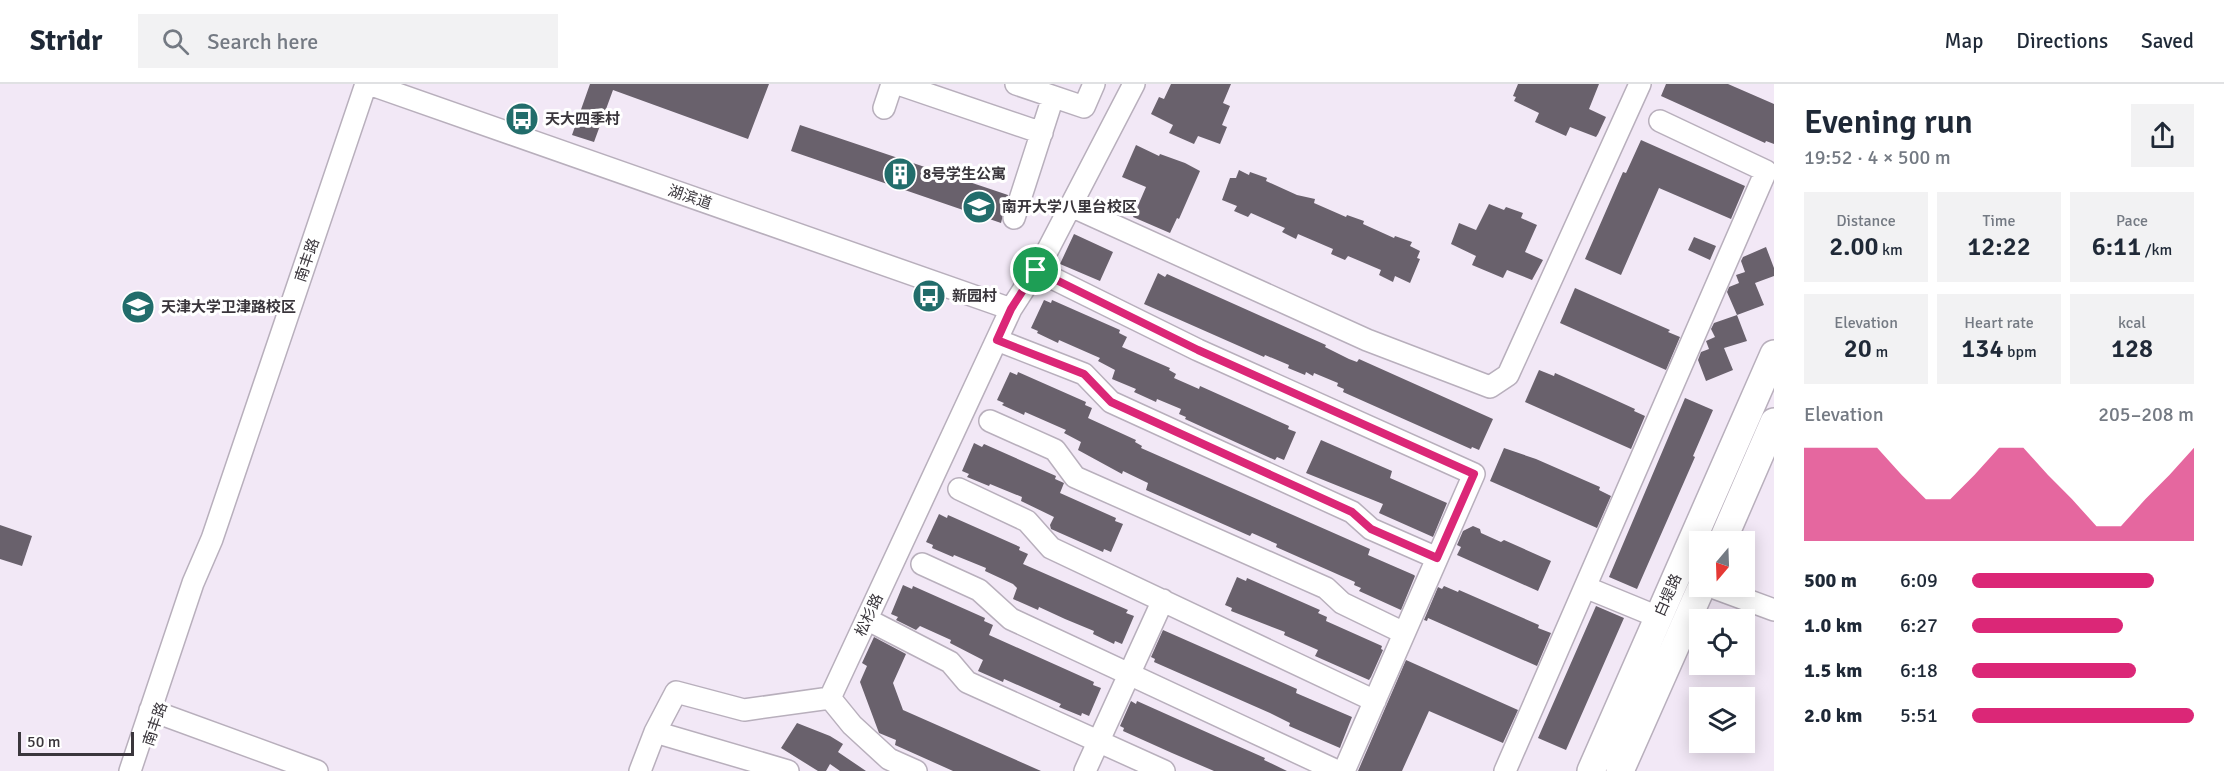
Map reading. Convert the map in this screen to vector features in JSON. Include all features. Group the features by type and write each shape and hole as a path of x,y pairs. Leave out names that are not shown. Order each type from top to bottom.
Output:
{"main road":[{"name":"白堤路","path":"1711,531 1774,354"},
{"path":"1728,531 1768,452 1774,422"},
{"name":"白堤路","path":"1591,771 1658,617 1689,585"},
{"name":"白堤路","path":"1620,771 1689,591"}],"street":[{"name":"湖滨道","path":"368,84 1011,309"},
{"name":"南丰路","path":"139,771 154,712 194,583 212,539 368,84"},
{"path":"884,108 892,84"},
{"path":"898,84 1042,133"},
{"path":"1016,84 1084,107 1094,84"},
{"name":"松杉路","path":"830,698 1011,309 1036,270 1071,206 1134,84"},
{"path":"1071,206 1367,340 1490,387 1508,375 1640,84"},
{"path":"1014,218 1053,97"},
{"path":"1505,771 1766,171 1660,121"},
{"path":"1036,270 1198,350 1474,474 1344,771"},
{"path":"997,340 1084,374 1111,402 1352,512 1371,529 1437,558"},
{"path":"990,422 1055,450 1075,477 1326,588 1342,603 1404,633"},
{"path":"959,489 1027,521 1051,548 1375,701"},
{"path":"922,564 979,590 1011,619 1337,771"},
{"path":"1585,587 1658,617"},
{"path":"1739,597 1774,610"},
{"path":"1085,771 1163,600"},
{"path":"876,624 950,662 967,682 1164,771"},
{"path":"640,771 655,732 676,692 744,710 830,698 852,725 889,759 916,771"},
{"name":"南丰路","path":"130,771 154,712"},
{"path":"154,712 317,771"},
{"path":"655,732 788,771"}],"building":[{"path":"590,84 769,84 748,139 613,90 594,142 572,135"},
{"path":"1171,84 1231,84 1223,103 1230,106 1222,125 1227,127 1220,144 1198,136 1194,144 1169,133 1173,125 1151,114 1159,97 1164,99"},
{"path":"1518,84 1599,84 1589,109 1606,117 1598,134 1596,137 1570,127 1566,136 1535,122 1539,113 1514,101 1516,97 1513,96"},
{"path":"1666,84 1728,84 1774,104 1774,144 1766,141 1765,143 1661,96"},
{"name":"8号学生公寓","path":"800,125 1008,195 1001,223 791,151"},
{"path":"1641,140 1745,186 1731,219 1659,188 1621,275 1585,259 1623,172 1626,173"},
{"path":"1136,145 1200,171 1179,219 1177,218 1170,233 1133,217 1146,187 1122,177"},
{"path":"1239,170 1249,175 1250,172 1267,178 1266,181 1297,195 1315,199 1314,203 1346,217 1347,215 1364,221 1363,224 1394,238 1395,236 1412,242 1410,246 1420,251 1417,258 1420,259 1410,283 1395,276 1393,282 1379,275 1381,270 1348,256 1345,260 1331,254 1333,249 1298,234 1296,239 1282,232 1285,228 1251,213 1248,217 1234,211 1237,206 1222,200 1230,178 1236,178"},
{"path":"1489,204 1504,210 1506,207 1523,213 1521,218 1537,225 1525,252 1543,260 1532,280 1507,270 1503,278 1472,265 1476,256 1451,244 1459,223 1476,230"},
{"path":"1074,234 1113,252 1100,281 1060,264"},
{"path":"1694,237 1716,246 1710,260 1688,250"},
{"path":"1766,247 1774,268 1774,276 1755,283 1764,305 1737,315 1727,292 1729,287 1739,283 1736,275 1745,272 1741,261 1743,257"},
{"path":"1158,273 1165,277 1167,274 1326,345 1325,347 1349,359 1357,362 1359,359 1493,419 1479,450 1472,447 1471,449 1343,392 1344,389 1337,386 1338,383 1314,373 1313,376 1306,372 1305,375 1288,368 1289,365 1265,355 1264,357 1144,304"},
{"path":"1575,288 1670,330 1668,332 1680,337 1666,370 1560,323"},
{"path":"1044,300 1051,303 1052,300 1120,330 1119,333 1127,337 1122,347 1170,368 1169,370 1176,374 1174,378 1199,389 1200,386 1289,426 1288,429 1296,432 1284,460 1277,457 1275,460 1185,419 1186,417 1179,414 1181,409 1157,399 1156,402 1134,392 1136,389 1112,379 1115,370 1098,361 1100,358 1037,333 1038,331 1031,328"},
{"path":"1737,315 1747,341 1724,348 1733,370 1706,381 1698,360 1701,352 1709,349 1706,341 1715,337 1711,329 1714,323"},
{"path":"1539,370 1554,376 1555,373 1635,409 1634,411 1645,416 1631,449 1525,402"},
{"path":"1010,372 1017,375 1018,372 1086,402 1085,405 1092,408 1088,418 1136,440 1135,442 1142,446 1141,448 1370,549 1368,555 1414,575 1401,610 1359,591 1361,588 1354,585 1355,582 1276,547 1277,544 1252,533 1250,536 1146,490 1148,483 1123,471 1122,474 1078,450 1081,442 1064,433 1066,430 1025,412 1024,415 1002,405 1004,403 997,400"},
{"path":"1685,398 1713,410 1637,589 1609,577"},
{"path":"1321,440 1392,471 1390,478 1447,503 1433,537 1379,513 1383,504 1306,473"},
{"path":"974,443 982,447 984,444 1056,476 1055,479 1064,483 1060,493 1116,518 1115,521 1123,524 1111,552 1104,549 1103,552 1051,529 1050,525 1054,517 1021,501 1022,497 967,477 969,474 962,471"},
{"path":"1504,448 1536,459 1600,487 1599,490 1611,496 1597,528 1490,481"},
{"path":"939,514 947,518 948,515 1020,547 1019,550 1028,554 1023,564 1128,610 1126,613 1134,616 1122,644 1115,641 1114,644 1093,634 1094,631 1039,607 1038,610 1013,599 1017,588 1013,584 985,571 986,568 932,548 933,545 926,542"},
{"path":"0,525 32,536 22,566 0,559"},
{"path":"1473,526 1480,529 1481,533 1501,542 1504,540 1551,561 1538,591 1457,555 1461,547 1457,545 1463,531"},
{"path":"1237,577 1246,581 1247,578 1320,610 1318,613 1327,617 1326,621 1382,646 1383,650 1369,680 1315,656 1318,650 1284,635 1285,632 1231,611 1232,608 1225,605"},
{"path":"903,585 912,589 913,586 985,618 984,621 993,625 989,635 1094,682 1093,685 1101,688 1089,716 1082,713 1081,716 1059,707 1061,704 1004,679 1003,682 978,671 983,660 950,643 951,640 920,626 916,630 896,620 898,617 891,614"},
{"path":"1444,586 1458,592 1459,590 1539,625 1538,628 1551,633 1537,666 1428,618 1427,621 1424,620 1438,587 1442,589"},
{"path":"1596,606 1624,618 1566,750 1538,738"},
{"path":"1163,630 1297,689 1296,693 1352,717 1340,748 1289,726 1290,723 1270,713 1154,662 1155,659 1151,657"},
{"path":"874,637 906,654 893,683 903,710 1041,771 953,771 895,745 896,740 879,733 860,682 867,666 862,663"},
{"path":"1406,660 1518,710 1503,743 1429,711 1402,771 1358,771"},
{"path":"1131,701 1136,704 1137,701 1265,758 1264,760 1287,771 1214,771 1172,753 1123,731 1124,728 1120,726"},
{"path":"797,723 830,736 843,744 838,752 866,771 840,771 830,764 826,771 818,771 781,748"}],"place":[{"name":"天大四季村","path":"522,119"},
{"name":"8号学生公寓","path":"900,174"},
{"name":"南开大学八里台校区","path":"979,207"},
{"name":"新园村","path":"929,296"},
{"name":"天津大学卫津路校区","path":"138,307"}],"route":[{"path":"1036,270 1198,350 1474,474 1437,558 1371,529 1352,512 1111,402 1084,374 997,340 1011,309 1036,270"}]}
